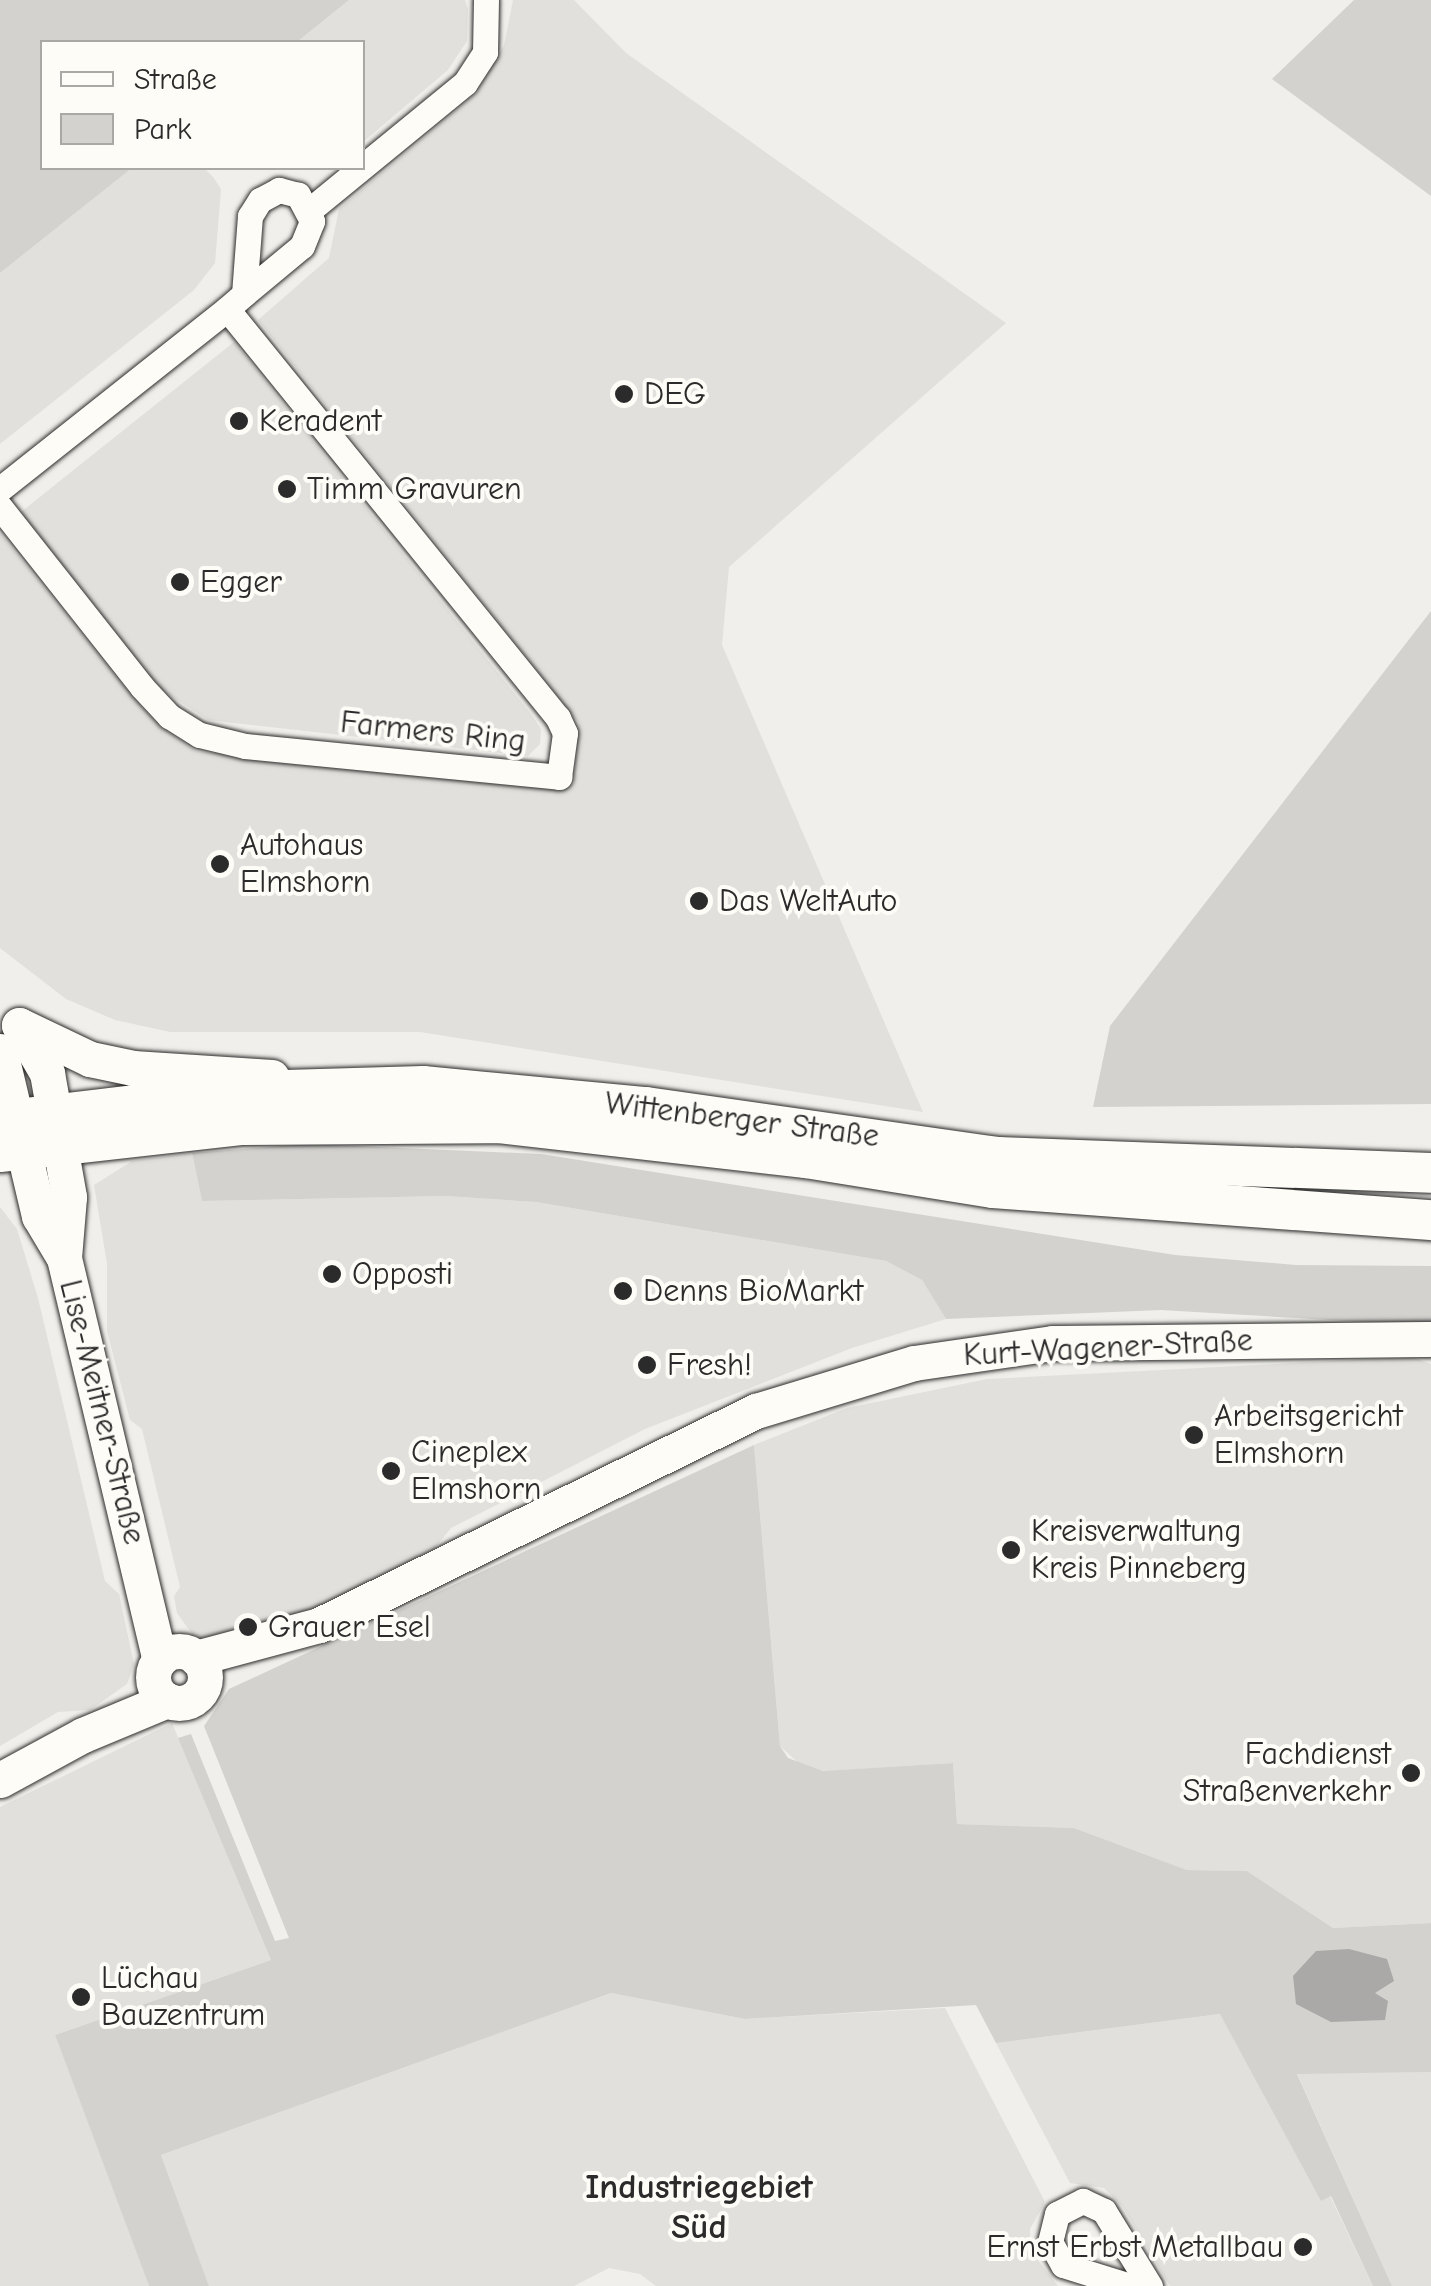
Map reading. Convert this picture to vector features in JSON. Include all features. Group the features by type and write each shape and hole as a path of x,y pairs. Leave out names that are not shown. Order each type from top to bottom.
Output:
{"main road":[{"name":"Wittenberger Straße","path":"26,1133 358,1086 513,1091 998,1156 1431,1173"},
{"name":"Wittenberger Straße","path":"26,1133 242,1125 497,1123 806,1158 993,1188 1431,1220"}],"street":[{"path":"365,165 465,83 485,52 486,0"},
{"path":"0,489 302,246 311,209 359,170"},
{"path":"236,302 250,216 260,200 279,190 298,195 311,209"},
{"name":"Farmers Ring","path":"0,507 142,687 168,716 200,735 245,746 559,777 565,733 558,718 236,302"},
{"path":"6,1029 132,1068 358,1086"},
{"path":"6,1029 42,1062 26,1133"},
{"name":"Lise-Meitner-Straße","path":"26,1133 39,1216 64,1258 141,1565 177,1671"},
{"name":"Kurt-Wagener-Straße","path":"0,1780 83,1735 177,1671 303,1630 756,1411 914,1362 1053,1344 1431,1339"},
{"path":"1130,2286 1062,2266 1050,2242 1057,2214 1073,2202 1104,2211 1150,2286"}],"shaded area":[{"path":"349,0 465,0 468,9 467,41 448,70 365,140 365,40 299,40"},
{"path":"513,0 574,0 626,53 1006,323 729,567 722,645 923,1112 420,1032 170,1032 115,1020 66,999 0,948 0,533 129,693 159,726 195,751 562,790 574,784 579,723 258,320 329,258 339,209 477,93 504,45"},
{"path":"129,170 206,170 221,189 215,263 194,290 0,444 0,273"},
{"path":"234,342 531,714 541,729 540,744 528,756 208,720 161,689 21,512"},
{"path":"192,1153 202,1201 446,1196 536,1202 886,1261 922,1280 946,1319 852,1348 645,1429 451,1528 435,1548 267,1632 218,1644 192,1634 177,1613 174,1596 180,1587 142,1429 130,1420 107,1331 107,1264 94,1185 132,1161"},
{"path":"0,1207 17,1229 38,1298 105,1581 119,1594 134,1664 127,1684 90,1710 58,1712 0,1746"},
{"path":"1412,1357 1431,1364 1431,1923 1333,1928 1247,1871 1187,1870 1074,1828 957,1824 953,1763 805,1769 780,1746 754,1445 847,1408 987,1379"},
{"name":"Lüchau Bauzentrum","path":"172,1723 271,1960 55,2035 149,2286 0,2286 0,1807"},
{"path":"1349,1949 1387,1959 1394,1981 1375,1993 1388,2001 1385,2020 1331,2022 1296,2004 1293,1976 1316,1951"},
{"path":"611,1993 745,2019 945,2008 1045,2202 1030,2229 1030,2250 1058,2286 656,2286 640,2274 609,2268 574,2286 209,2286 161,2155"},
{"path":"1221,2014 1321,2200 1330,2196 1373,2286 1170,2286 1122,2206 1104,2188 1070,2183 996,2043"},
{"path":"1431,2072 1431,2286 1392,2286 1297,2073"}],"green space":[{"path":"0,0 349,0 299,40 40,40 40,170 129,170 0,273"},
{"path":"1354,0 1431,0 1431,196 1272,79"},
{"path":"1431,611 1431,1104 1093,1107 1110,1026"},
{"path":"309,1144 541,1154 1175,1255 1296,1265 1431,1266 1431,1326 1161,1310 946,1319 922,1280 886,1261 536,1202 446,1196 202,1201 192,1153"},
{"path":"754,1445 780,1746 788,1758 823,1771 953,1763 957,1824 1074,1828 1187,1870 1247,1871 1333,1928 1431,1923 1431,2072 1297,2074 1392,2286 1373,2286 1331,2196 1321,2201 1220,2014 996,2043 976,2005 745,2019 611,1993 161,2155 209,2286 149,2286 55,2035 271,1960 178,1738 191,1734 275,1941 289,1938 204,1726 229,1689"}],"place":[{"name":"DEG","path":"624,394"},
{"name":"Keradent","path":"239,421"},
{"name":"Timm Gravuren","path":"287,489"},
{"name":"Egger","path":"180,582"},
{"name":"Autohaus Elmshorn","path":"220,864"},
{"name":"Das WeltAuto","path":"699,901"},
{"name":"Opposti","path":"332,1274"},
{"name":"Denns BioMarkt","path":"623,1291"},
{"name":"Fresh!","path":"647,1365"},
{"name":"Arbeitsgericht Elmshorn","path":"1194,1435"},
{"name":"Cineplex Elmshorn","path":"391,1471"},
{"name":"Kreisverwaltung Kreis Pinneberg","path":"1011,1550"},
{"name":"Grauer Esel","path":"248,1627"},
{"name":"Fachdienst Straßenverkehr","path":"1411,1773"},
{"name":"Lüchau Bauzentrum","path":"81,1997"},
{"name":"Ernst Erbst Metallbau","path":"1303,2247"}],"district":[{"name":"Industriegebiet Süd","path":"699,2207"}]}
